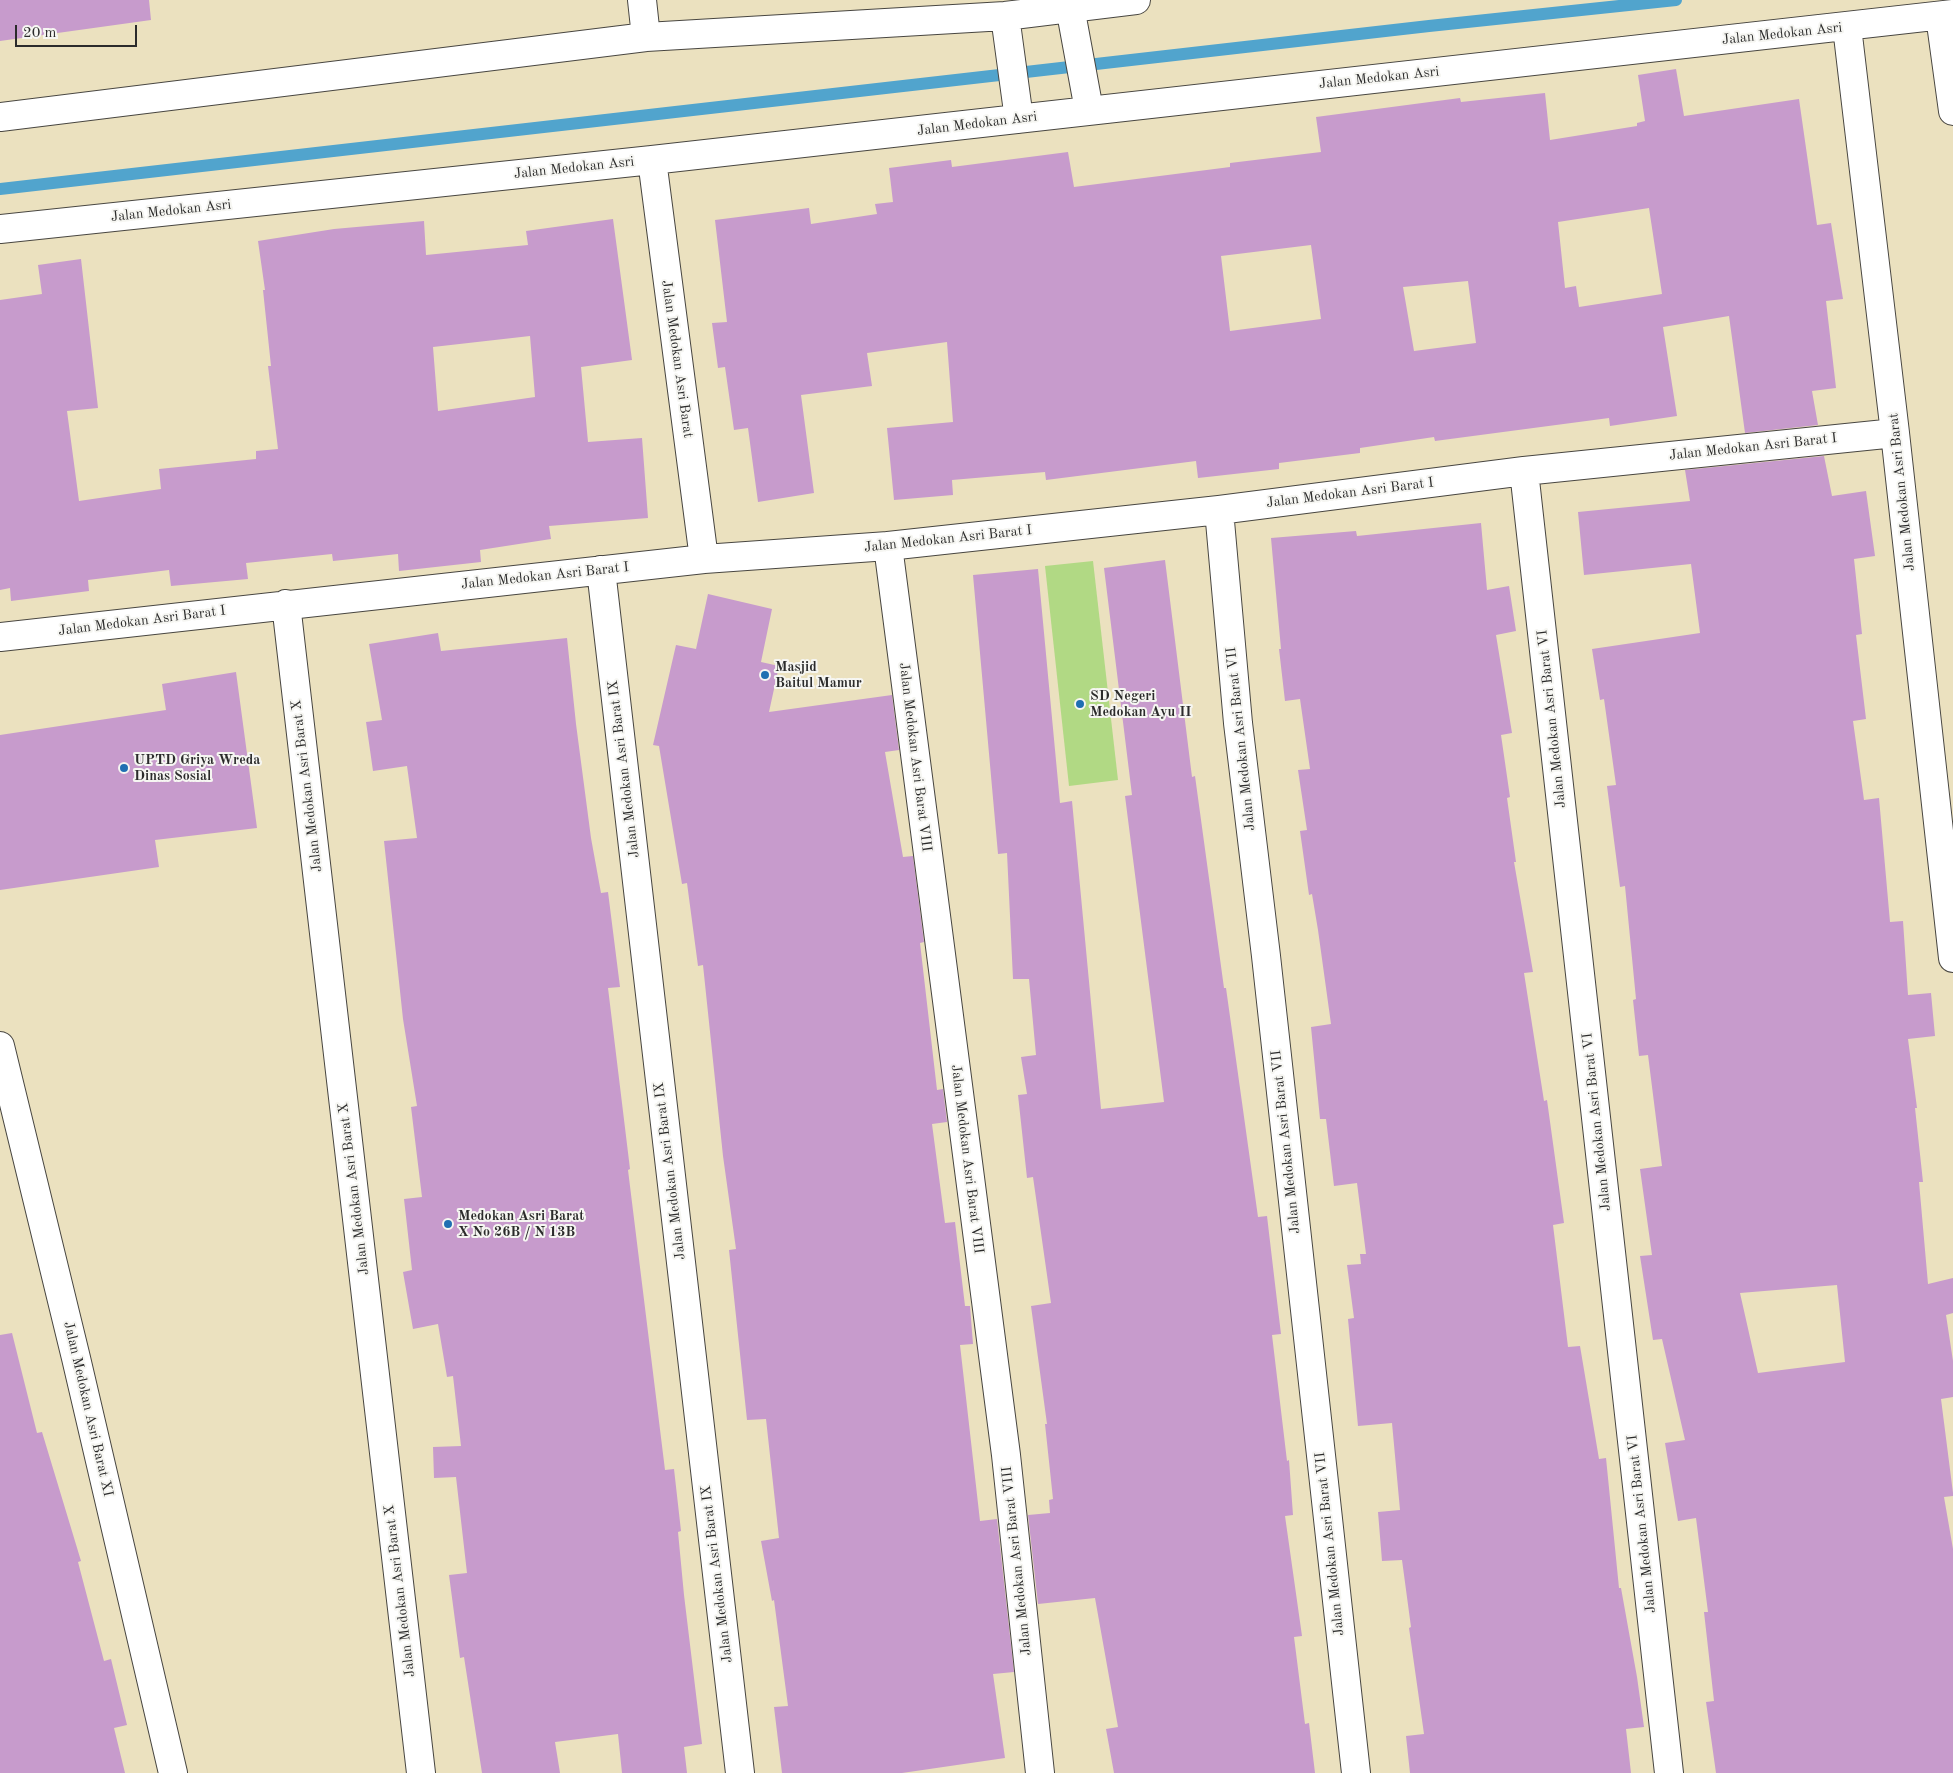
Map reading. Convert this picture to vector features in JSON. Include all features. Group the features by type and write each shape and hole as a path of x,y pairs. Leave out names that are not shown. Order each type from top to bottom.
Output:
{"street":[{"path":"642,0 646,37"},
{"path":"0,117 646,37 1005,16 1072,19 1136,0"},
{"path":"1947,15 1953,111"},
{"name":"Jalan Medokan Asri","path":"0,229 652,160 1087,101 1847,27 1947,15"},
{"path":"1005,16 1018,111"},
{"path":"1072,19 1087,101"},
{"name":"Jalan Medokan Asri Barat","path":"1847,27 1895,433 1953,958"},
{"name":"Jalan Medokan Asri Barat","path":"652,160 704,559"},
{"name":"Jalan Medokan Asri Barat I","path":"0,637 704,559 888,546 1219,510 1524,471 1895,433"},
{"name":"Jalan Medokan Asri Barat VI","path":"1524,471 1670,1773"},
{"name":"Jalan Medokan Asri Barat VII","path":"1219,510 1238,723 1266,956 1356,1773"},
{"name":"Jalan Medokan Asri Barat VIII","path":"888,546 1006,1455 1040,1773"},
{"name":"Jalan Medokan Asri Barat IX","path":"601,570 740,1773"},
{"name":"Jalan Medokan Asri Barat X","path":"286,604 421,1773"},
{"name":"Jalan Medokan Asri Barat XI","path":"0,1046 172,1773"}],"green space":[{"path":"1093,561 1118,780 1069,786 1045,566"}],"building":[{"path":"0,0 149,0 151,20 0,41"},
{"path":"1676,69 1684,116 1799,99 1817,225 1831,223 1843,299 1826,301 1836,388 1812,391 1818,425 1745,433 1729,316 1663,327 1677,416 1610,426 1609,418 1435,441 1434,437 1360,448 1360,453 1279,463 1279,469 1198,478 1196,461 1046,480 1045,472 952,480 953,495 894,500 887,428 953,422 947,342 867,353 872,386 801,395 814,493 758,502 748,428 734,430 725,367 718,368 712,323 727,322 715,220 809,208 811,224 877,214 875,204 893,202 889,168 951,160 952,167 1068,152 1074,187 1230,167 1230,163 1321,152 1316,117 1460,98 1461,102 1545,93 1550,140 1637,126 1637,123 1645,121 1638,75","holes":["1649,208 1662,294 1579,307 1576,286 1565,288 1558,222","1311,245 1321,319 1230,331 1221,256","1468,281 1476,343 1414,351 1403,287"]},
{"path":"613,219 632,360 581,367 588,442 642,438 648,518 549,526 551,539 480,550 481,562 399,571 398,554 333,561 332,554 246,563 248,579 171,586 169,570 88,580 89,591 11,601 10,588 0,590 0,300 42,294 38,265 81,259 98,408 67,411 79,501 161,489 159,469 256,459 256,451 278,449 268,366 271,366 263,290 265,290 258,241 334,229 424,221 426,255 528,245 526,231","holes":["530,336 535,397 438,411 433,347"]},
{"path":"1824,456 1832,496 1866,491 1875,556 1854,559 1862,634 1856,635 1866,719 1853,721 1864,800 1879,798 1890,922 1903,921 1908,995 1931,993 1935,1036 1908,1039 1917,1108 1915,1108 1923,1182 1919,1182 1928,1284 1953,1278 1953,1313 1946,1315 1953,1361 1953,1397 1941,1399 1953,1493 1953,1496 1944,1497 1953,1549 1953,1773 1716,1773 1706,1702 1714,1701 1704,1612 1708,1612 1696,1518 1678,1521 1665,1443 1685,1440 1662,1339 1653,1340 1640,1256 1652,1255 1640,1169 1662,1166 1648,1055 1639,1056 1633,1000 1636,999 1625,886 1620,887 1607,786 1616,785 1604,699 1600,700 1592,649 1700,633 1691,564 1584,575 1578,512 1690,501 1685,470","holes":["1837,1285 1845,1362 1758,1373 1740,1293"]},
{"path":"1481,523 1487,590 1509,586 1516,631 1496,635 1512,733 1501,735 1510,797 1507,798 1516,862 1514,862 1533,972 1524,973 1544,1101 1547,1100 1564,1223 1553,1225 1568,1347 1580,1346 1599,1459 1606,1458 1619,1588 1621,1588 1644,1727 1626,1729 1631,1773 1410,1773 1406,1736 1424,1734 1409,1628 1411,1627 1402,1560 1382,1561 1378,1512 1400,1510 1392,1423 1358,1426 1348,1319 1354,1318 1347,1265 1361,1264 1360,1254 1366,1254 1357,1183 1334,1186 1326,1119 1320,1119 1311,1027 1331,1024 1318,930 1312,894 1309,895 1300,831 1307,830 1298,770 1310,769 1300,699 1285,701 1279,649 1281,649 1271,538 1356,531 1357,536"},
{"path":"1165,560 1192,777 1195,776 1258,1217 1267,1216 1281,1334 1272,1335 1287,1461 1289,1460 1293,1515 1285,1516 1302,1636 1294,1637 1305,1724 1309,1723 1315,1773 1114,1773 1106,1729 1118,1727 1095,1598 1038,1604 1028,1515 1050,1513 1049,1500 1053,1499 1045,1424 1047,1424 1031,1306 1051,1303 1033,1177 1027,1178 1018,1095 1027,1094 1021,1057 1036,1055 1029,979 1013,979 1007,853 998,854 973,575 1038,569 1060,803 1072,801 1101,1109 1164,1102 1125,796 1132,795 1104,568"},
{"path":"708,594 772,609 761,662 779,666 769,712 892,695 899,750 885,752 903,857 913,856 924,942 920,943 937,1090 943,1089 947,1122 932,1124 945,1223 955,1222 965,1306 970,1306 973,1344 960,1345 980,1521 997,1519 1014,1672 993,1674 1005,1758 902,1773 782,1773 774,1707 788,1706 774,1600 772,1601 761,1541 779,1538 766,1419 747,1420 729,1250 736,1249 723,1156 703,965 698,966 687,883 682,884 659,746 653,745 676,645 696,649"},
{"path":"438,633 441,651 567,638 591,838 601,893 608,892 620,987 608,988 630,1169 628,1170 665,1470 674,1469 681,1531 678,1532 684,1595 702,1744 684,1747 687,1773 622,1773 618,1734 555,1742 560,1773 482,1773 464,1657 460,1658 449,1575 467,1573 456,1477 434,1478 433,1447 461,1446 453,1376 447,1377 438,1324 413,1329 403,1272 412,1270 404,1199 422,1197 411,1107 417,1106 403,1019 384,841 417,838 407,766 373,771 366,722 382,720 369,644"},
{"path":"236,672 257,828 155,840 159,867 0,890 0,735 166,710 162,684"},
{"path":"12,1333 37,1433 42,1432 81,1561 78,1562 104,1661 111,1659 127,1725 114,1728 125,1773 0,1773 0,1335"}],"waterway":[{"path":"0,189 1429,26 1676,0"}],"place":[{"name":"Masjid Baitul Mamur","path":"765,675"},
{"name":"SD Negeri Medokan Ayu II","path":"1080,704"},
{"name":"UPTD Griya Wreda Dinas Sosial","path":"124,768"},
{"name":"Medokan Asri Barat X No 26B / N 13B","path":"448,1224"}]}
